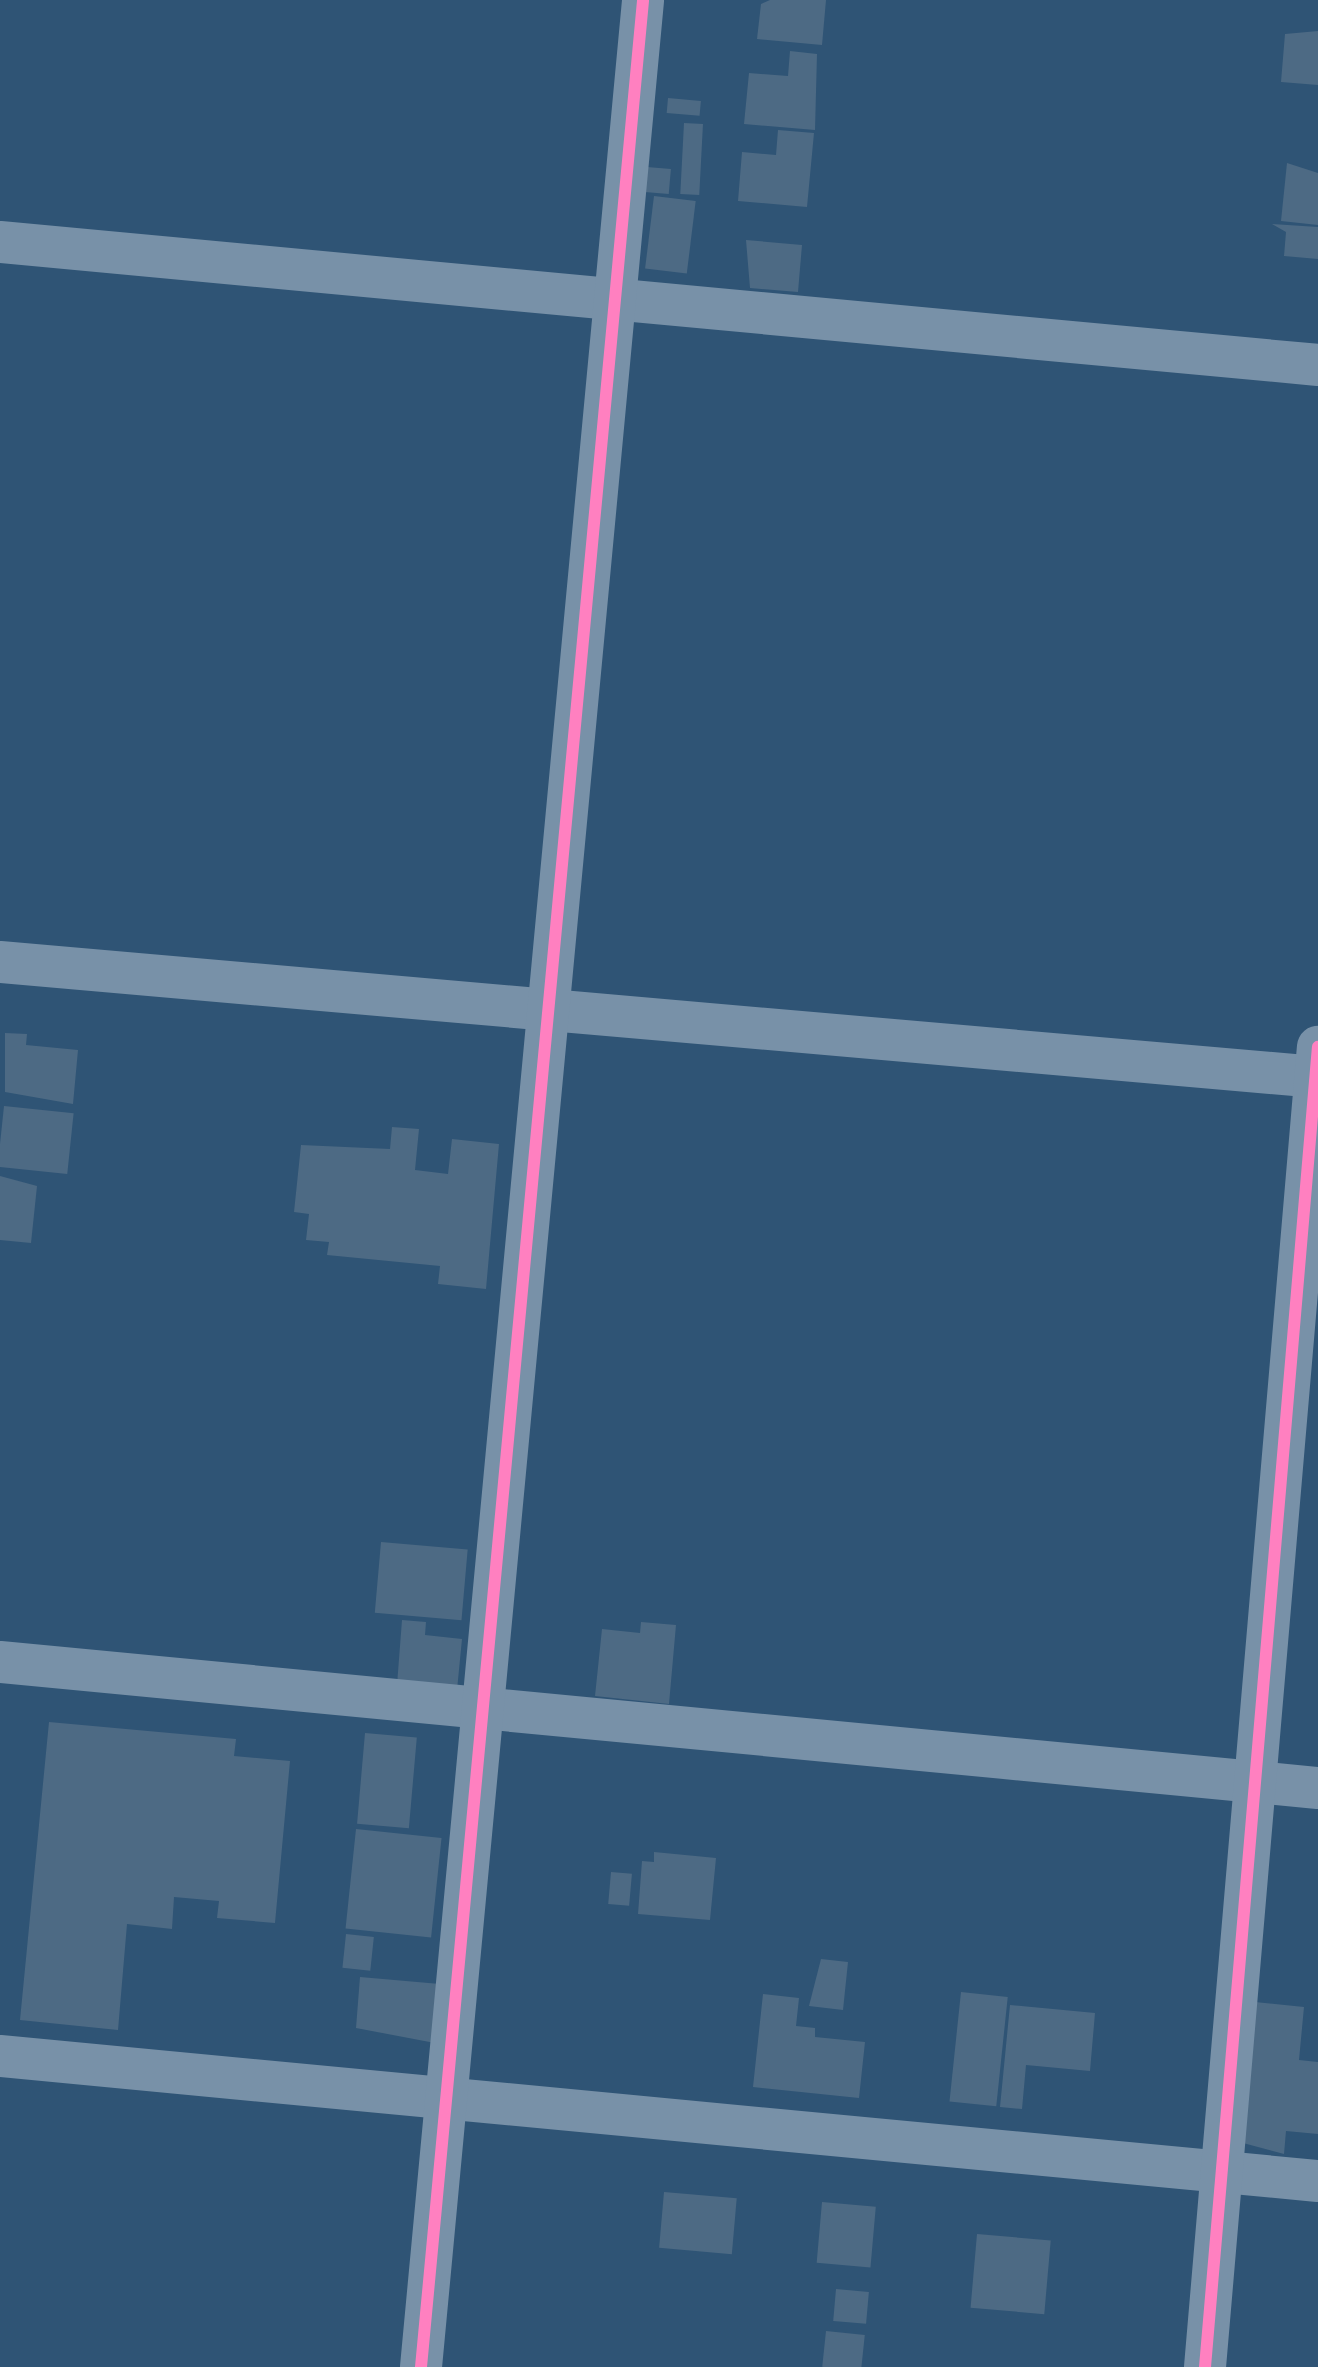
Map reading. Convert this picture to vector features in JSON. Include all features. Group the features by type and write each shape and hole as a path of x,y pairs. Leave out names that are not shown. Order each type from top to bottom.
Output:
{"street":[{"path":"421,2367 643,0"},
{"path":"0,242 1318,364"},
{"path":"0,962 550,1016 1317,1067 1205,2367"},
{"path":"0,1662 483,1705 1318,1788"},
{"path":"0,2056 1318,2180"}],"building":[{"path":"770,0 826,0 822,45 757,39 761,4"},
{"path":"1318,31 1318,85 1281,82 1285,34"},
{"path":"790,51 817,54 815,130 744,124 749,73 788,76"},
{"path":"668,98 701,101 700,116 667,113"},
{"path":"684,123 703,124 699,195 680,194"},
{"path":"778,130 814,133 807,207 738,201 742,152 776,155"},
{"path":"1287,163 1318,173 1318,225 1281,221"},
{"path":"647,167 671,169 669,194 645,192"},
{"path":"654,196 696,201 687,274 645,268"},
{"path":"1272,224 1318,227 1318,259 1284,256 1286,232"},
{"path":"746,240 802,245 798,292 750,288"},
{"path":"5,1033 27,1034 26,1045 78,1050 73,1104 5,1092"},
{"path":"4,1106 74,1113 67,1174 0,1167"},
{"path":"392,1127 419,1129 415,1170 448,1174 452,1139 499,1144 486,1289 438,1284 440,1266 327,1255 329,1242 306,1240 309,1214 294,1212 301,1145 390,1149"},
{"path":"0,1176 37,1186 31,1243 0,1240"},
{"path":"381,1542 468,1550 461,1620 375,1613"},
{"path":"402,1620 426,1622 425,1635 462,1639 457,1690 397,1685"},
{"path":"641,1622 676,1625 669,1704 595,1696 602,1629 640,1633"},
{"path":"49,1722 236,1739 234,1756 290,1761 275,1923 217,1918 219,1901 174,1897 172,1929 127,1924 118,2030 20,2020"},
{"path":"365,1733 417,1738 409,1828 357,1824"},
{"path":"356,1829 442,1838 431,1937 346,1928"},
{"path":"654,1852 716,1858 710,1920 638,1914 642,1861 654,1862"},
{"path":"611,1872 632,1874 629,1906 608,1904"},
{"path":"346,1934 374,1937 370,1971 342,1968"},
{"path":"821,1959 848,1962 843,2010 809,2006"},
{"path":"360,1977 440,1984 435,2043 356,2028"},
{"path":"961,1992 1008,1997 996,2106 950,2101"},
{"path":"763,1994 799,1998 796,2026 815,2028 815,2037 865,2042 859,2098 753,2087"},
{"path":"1255,2002 1304,2007 1299,2060 1318,2062 1318,2134 1286,2131 1284,2154 1243,2143"},
{"path":"1010,2005 1095,2013 1090,2071 1026,2065 1022,2109 1000,2107"},
{"path":"664,2192 737,2198 732,2254 659,2248"},
{"path":"822,2202 876,2207 870,2267 817,2263"},
{"path":"977,2234 1051,2240 1044,2314 971,2308"},
{"path":"836,2289 869,2292 866,2324 833,2321"},
{"path":"826,2331 865,2335 861,2367 822,2367"}],"cycle path":[{"path":"421,2367 643,0"},
{"path":"1205,2367 1318,1047"}]}
